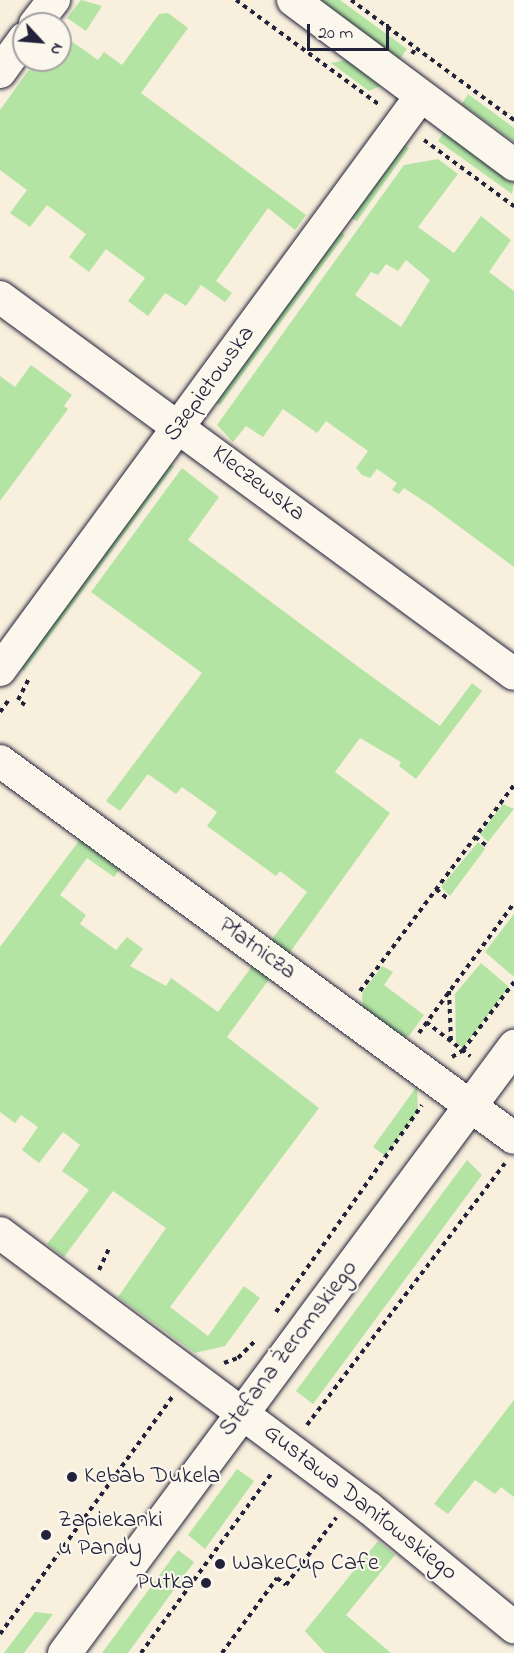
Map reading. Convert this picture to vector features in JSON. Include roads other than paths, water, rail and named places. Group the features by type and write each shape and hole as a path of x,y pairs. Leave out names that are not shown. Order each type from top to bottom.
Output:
{"main road":[{"name":"Stefana Żeromskiego","path":"64,1653 514,1046"}],"street":[{"path":"44,12 54,0"},
{"path":"293,0 514,165"},
{"path":"0,72 12,56"},
{"name":"Szepietowska","path":"13,673 180,426 420,97"},
{"name":"Kleczewska","path":"0,297 180,426 514,674"},
{"name":"Płatnicza","path":"0,761 470,1106 510,1149"},
{"name":"Gustawa Daniłowskiego","path":"0,1233 242,1412 514,1627"}],"place":[{"name":"Kebab Dukela","path":"72,1477"},
{"name":"Zapiekanki u Pandy","path":"46,1535"},
{"name":"WakeCup Cafe","path":"220,1564"},
{"name":"Putka","path":"206,1583"}]}
